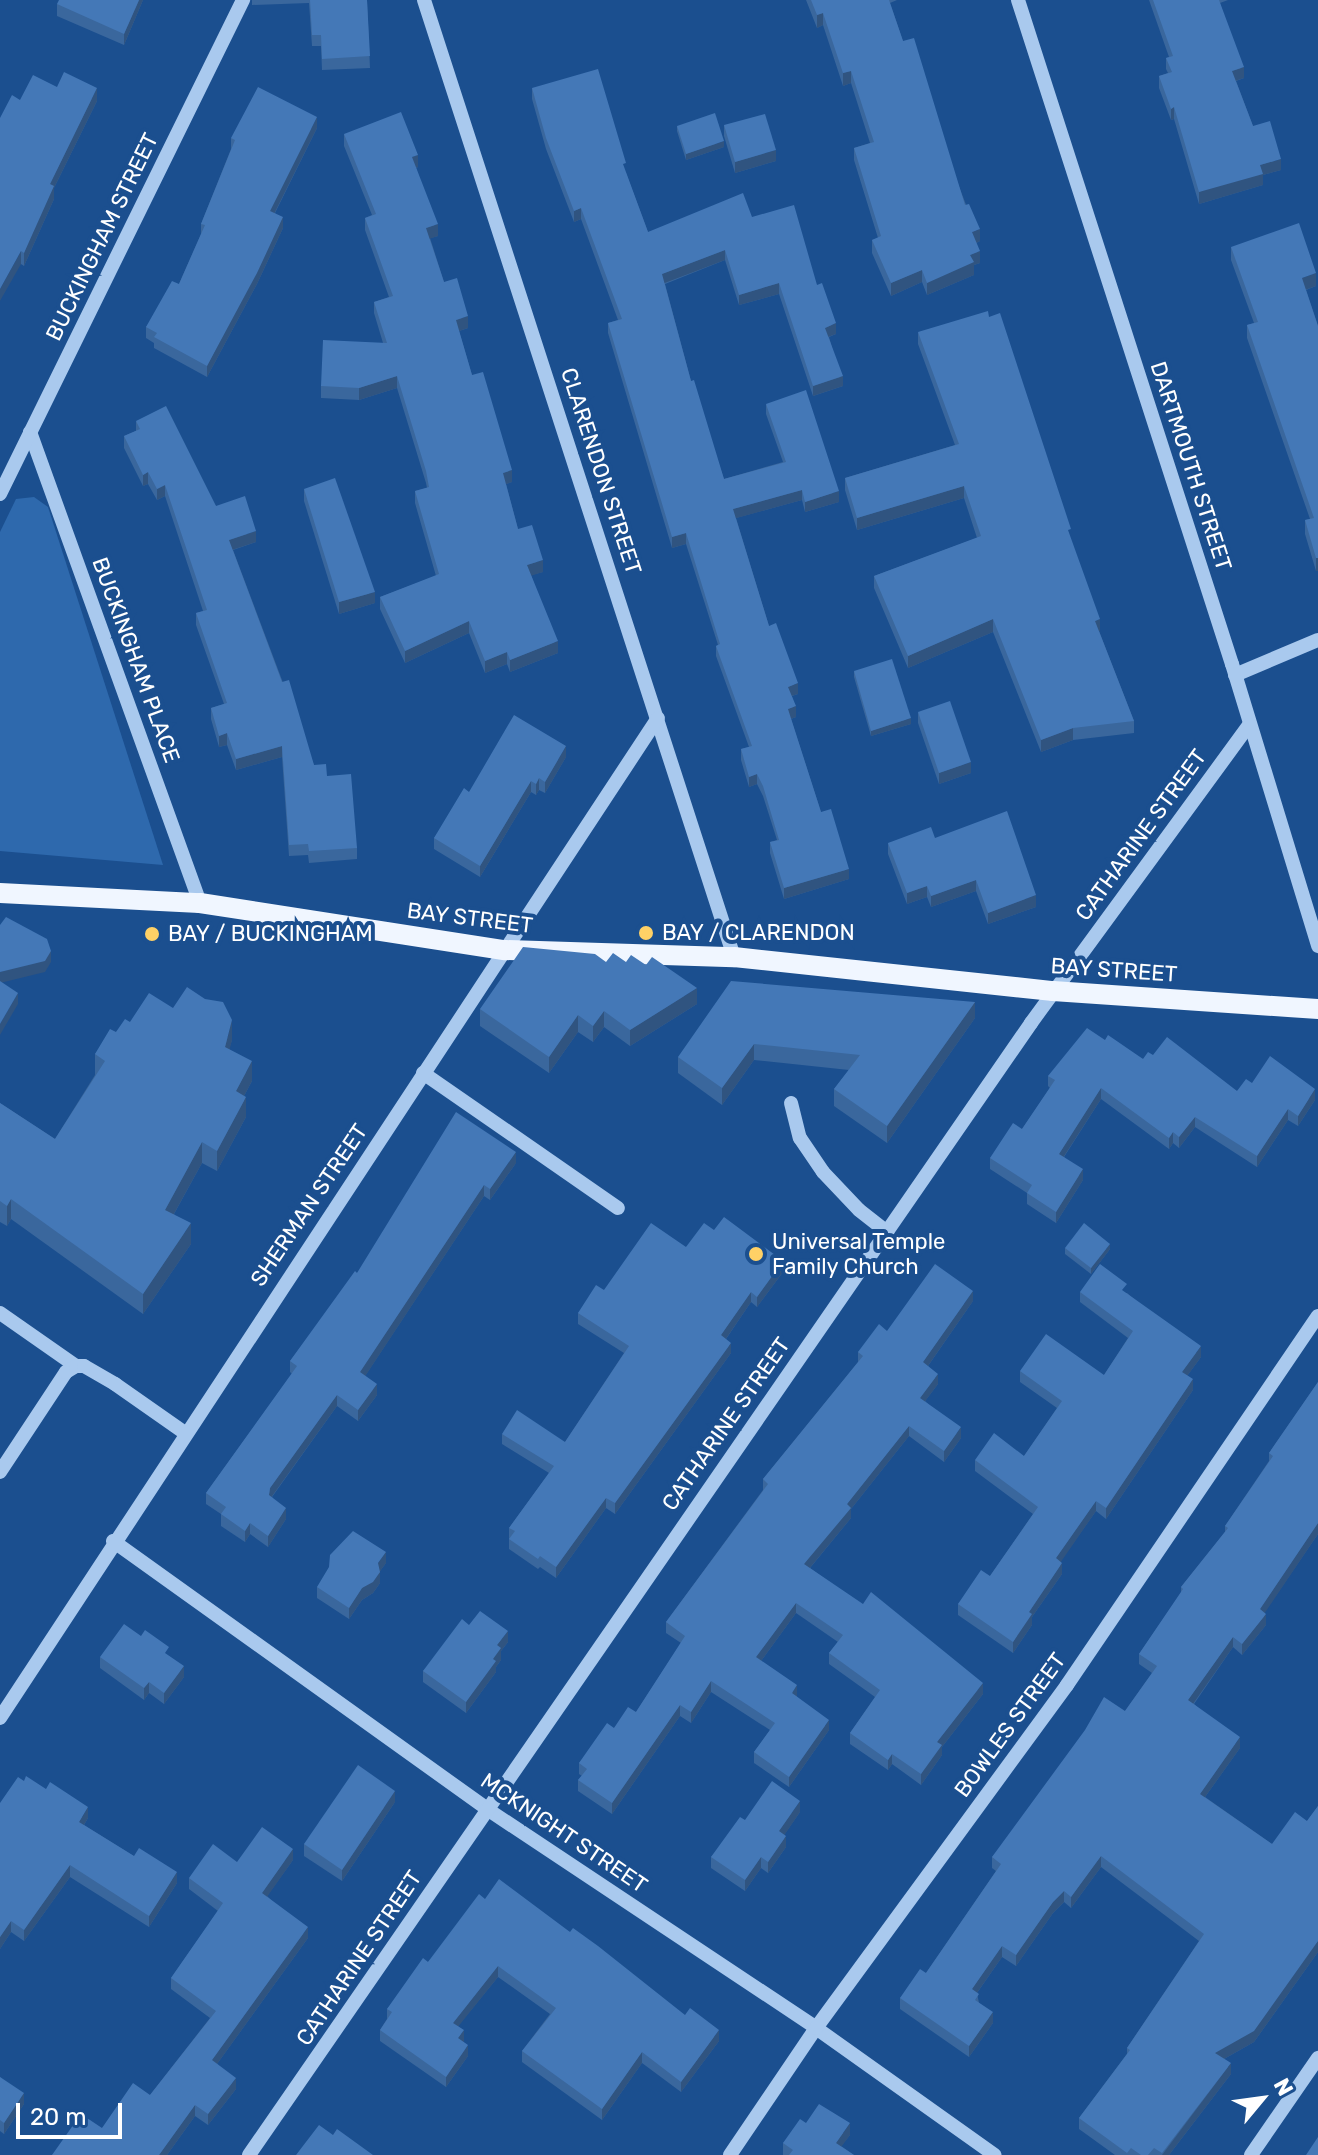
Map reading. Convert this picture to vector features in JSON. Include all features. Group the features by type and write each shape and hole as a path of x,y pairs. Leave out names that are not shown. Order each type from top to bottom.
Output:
{"main road":[{"name":"BAY STREET","path":"0,893 200,903 505,950 734,957 1053,991 1318,1009"}],"street":[{"name":"BUCKINGHAM STREET","path":"0,494 243,0"},
{"name":"CLARENDON STREET","path":"424,0 734,957"},
{"name":"DARTMOUTH STREET","path":"1018,0 1235,675 1318,946"},
{"name":"BUCKINGHAM PLACE","path":"30,432 200,903"},
{"path":"1235,675 1318,640"},
{"name":"SHERMAN STREET","path":"0,1718 113,1541 658,718"},
{"name":"CATHARINE STREET","path":"249,2155 1053,991 1249,725"},
{"path":"423,1073 618,1208"},
{"path":"791,1103 800,1138 823,1172 859,1210 887,1232"},
{"path":"0,1313 76,1366"},
{"name":"BOWLES STREET","path":"730,2155 816,2028 1067,1685 1318,1316"},
{"path":"0,1472 66,1372 76,1366 84,1366 115,1384 185,1433"},
{"name":"MCKNIGHT STREET","path":"113,1541 487,1809 816,2028 995,2155"},
{"path":"1251,2155 1318,2058"}],"shaded area":[{"path":"34,497 48,507 163,865 0,851 0,532 16,499"}],"building":[{"path":"59,0 139,0 124,34 57,4"},
{"path":"310,0 367,0 370,56 322,59 321,35 312,35"},
{"path":"811,0 889,0 903,41 914,38 965,205 969,204 980,229 972,232 980,251 970,255 974,262 927,283 922,270 891,283 872,240 881,236 854,148 874,142 851,71 843,73 823,13 817,15"},
{"path":"1153,0 1219,0 1244,67 1232,71 1253,126 1270,121 1281,159 1260,165 1263,174 1199,192 1174,107 1171,109 1159,76 1172,72 1166,58 1173,56"},
{"path":"598,69 626,163 623,164 648,232 743,193 752,217 794,205 817,285 822,283 836,323 825,328 843,376 813,386 779,283 739,295 725,250 662,274 691,381 694,380 724,479 786,462 766,404 806,390 839,491 805,502 802,490 733,509 769,626 776,623 798,683 788,687 796,706 788,709 821,812 831,809 849,869 784,888 770,842 779,840 763,786 757,774 749,777 741,749 752,746 716,646 720,644 686,533 672,537 608,323 622,319 581,208 574,211 546,138 532,88"},
{"path":"64,72 97,88 50,184 54,186 24,253 21,251 0,289 0,118 12,95 20,100 33,75 57,87"},
{"path":"258,87 317,117 270,211 283,217 207,366 154,337 157,333 146,327 172,281 179,284 205,225 201,224 235,140 231,138"},
{"path":"401,112 418,155 412,157 438,224 426,228 444,282 457,278 468,316 456,320 472,375 483,372 512,470 503,473 518,529 532,525 543,560 527,565 558,641 510,660 507,652 485,661 469,621 405,651 380,597 439,574 415,491 429,487 426,471 397,376 359,388 321,386 323,340 387,343 374,302 393,296 365,218 376,214 344,134"},
{"path":"715,113 724,141 686,154 677,126"},
{"path":"765,114 776,150 735,162 724,125"},
{"path":"1299,223 1316,273 1302,278 1318,326 1318,558 1305,520 1314,518 1247,325 1258,322 1231,247"},
{"path":"988,311 989,317 1000,313 1071,529 1068,530 1100,619 1095,621 1134,721 1073,728 1041,740 993,619 908,656 874,576 981,536 964,486 857,518 845,478 959,444 918,332"},
{"path":"166,406 216,506 245,496 256,531 229,540 282,682 289,680 314,765 326,764 327,776 351,774 357,848 309,851 308,844 289,845 282,746 236,759 227,733 219,736 211,708 227,703 196,613 207,610 165,485 157,489 148,472 143,475 124,436 140,429 136,421"},
{"path":"335,478 375,592 339,602 304,489"},
{"path":"892,659 911,718 871,731 854,671"},
{"path":"950,701 971,762 939,773 918,712"},
{"path":"514,715 566,746 545,782 539,778 536,784 531,781 480,866 434,838 464,788 469,792"},
{"path":"1007,811 1036,895 988,913 976,880 931,896 927,886 907,893 888,843 931,827 935,838"},
{"path":"6,917 47,939 51,951 45,961 0,972 0,925"},
{"path":"523,947 595,954 606,962 613,953 626,962 631,955 646,965 652,957 697,988 630,1030 604,1011 593,1026 578,1015 549,1057 480,1009"},
{"path":"0,981 18,993 0,1024"},
{"path":"731,981 975,1002 887,1126 834,1089 860,1055 754,1044 722,1088 678,1057"},
{"path":"187,987 205,999 223,1002 232,1020 225,1047 252,1061 236,1091 246,1097 217,1151 202,1142 165,1210 191,1223 143,1294 11,1199 7,1206 0,1201 0,1103 55,1139 105,1061 95,1054 110,1029 116,1032 125,1019 130,1022 149,993 173,1008"},
{"path":"1087,1028 1105,1040 1108,1035 1143,1059 1148,1052 1153,1055 1167,1037 1237,1091 1246,1079 1252,1083 1270,1056 1315,1089 1298,1116 1288,1109 1257,1156 1195,1117 1179,1137 1173,1132 1169,1138 1101,1088 1059,1154 1083,1169 1056,1212 1027,1193 1032,1185 990,1158 1013,1123 1022,1129 1055,1080 1048,1076"},
{"path":"456,1112 516,1152 490,1189 484,1185 360,1372 377,1384 358,1410 337,1395 270,1488 269,1495 286,1508 268,1536 250,1523 245,1531 221,1514 226,1507 206,1493 297,1366 290,1361 355,1271 357,1273"},
{"path":"724,1217 783,1261 757,1297 751,1292 721,1335 731,1343 615,1503 606,1498 556,1567 540,1556 538,1559 509,1539 515,1531 509,1528 554,1466 502,1434 517,1410 565,1442 629,1346 578,1313 596,1285 604,1290 651,1223 686,1247 704,1223 714,1230"},
{"path":"1084,1223 1110,1244 1091,1268 1065,1248"},
{"path":"935,1264 973,1291 923,1362 938,1374 920,1398 961,1427 944,1451 909,1426 847,1504 851,1508 804,1564 863,1604 871,1592 983,1683 937,1742 942,1745 921,1774 892,1754 888,1760 850,1733 880,1690 829,1653 843,1635 796,1603 756,1657 797,1685 792,1693 829,1720 789,1777 754,1752 775,1723 711,1681 691,1712 680,1705 612,1803 578,1780 587,1769 579,1763 607,1723 614,1728 628,1707 636,1712 685,1636 666,1622 768,1484 763,1479 863,1356 858,1352 879,1324 887,1331"},
{"path":"1100,1264 1127,1284 1122,1290 1201,1346 1182,1372 1193,1379 1106,1508 1096,1501 1056,1558 1062,1563 1013,1642 958,1604 981,1570 990,1576 1038,1507 975,1460 994,1433 1024,1456 1062,1401 1020,1371 1046,1334 1104,1375 1133,1331 1080,1292"},
{"path":"1318,1382 1318,1523 1260,1609 1266,1614 1242,1644 1233,1637 1188,1700 1240,1737 1200,1794 1272,1844 1295,1812 1307,1821 1318,1806 1318,1941 1254,2031 1215,2053 1231,2063 1162,2153 1154,2148 1148,2155 1141,2155 1131,2148 1127,2153 1079,2118 1130,2050 1127,2048 1204,1934 1101,1856 1071,1897 1064,1891 1053,1902 1016,1955 1002,1946 972,1989 979,1994 975,2000 993,2012 969,2046 900,1998 920,1969 926,1973 1001,1864 992,1857 1085,1730 1104,1697 1125,1711 1157,1666 1139,1654 1183,1589 1181,1587 1228,1528 1225,1526 1273,1456 1269,1453"},
{"path":"353,1531 386,1552 378,1563 380,1572 373,1582 362,1588 349,1608 317,1587 329,1567 330,1555"},
{"path":"480,1611 508,1631 497,1645 501,1648 493,1659 496,1661 466,1702 423,1671 462,1619 469,1625"},
{"path":"124,1624 141,1636 145,1630 169,1647 165,1653 184,1666 164,1693 149,1682 144,1688 100,1657"},
{"path":"358,1765 395,1791 342,1870 304,1844"},
{"path":"26,1776 46,1789 50,1782 88,1807 79,1822 134,1856 139,1848 177,1872 149,1916 70,1865 24,1930 11,1921 0,1937 0,1803 18,1777 24,1781"},
{"path":"772,1781 800,1801 779,1831 786,1836 768,1862 761,1857 745,1880 711,1857 740,1817 745,1820"},
{"path":"262,1827 293,1849 262,1893 308,1927 212,2060 236,2078 208,2114 195,2105 159,2155 52,2155 81,2114 102,2128 133,2083 150,2095 216,2011 171,1978 223,1903 189,1878 213,1844 237,1862"},
{"path":"499,1879 570,1932 573,1928 598,1946 685,2015 690,2008 719,2030 681,2082 642,2052 602,2109 522,2051 556,2008 498,1966 453,2023 464,2030 458,2038 468,2045 446,2077 380,2030 392,2012 387,2009 423,1958 428,1962 479,1894 485,1899"},
{"path":"0,2077 24,2093 4,2123 0,2120"},
{"path":"819,2104 850,2123 836,2143 854,2155 789,2155 793,2150 783,2143 800,2119 806,2123"},
{"path":"319,2125 333,2135 337,2129 373,2155 296,2155"},
{"path":"1318,2137 1318,2155 1306,2155"}],"place":[{"name":"BAY / CLARENDON","path":"646,933"},
{"name":"BAY / BUCKINGHAM","path":"152,934"},
{"name":"Universal Temple Family Church","path":"756,1254"}]}
